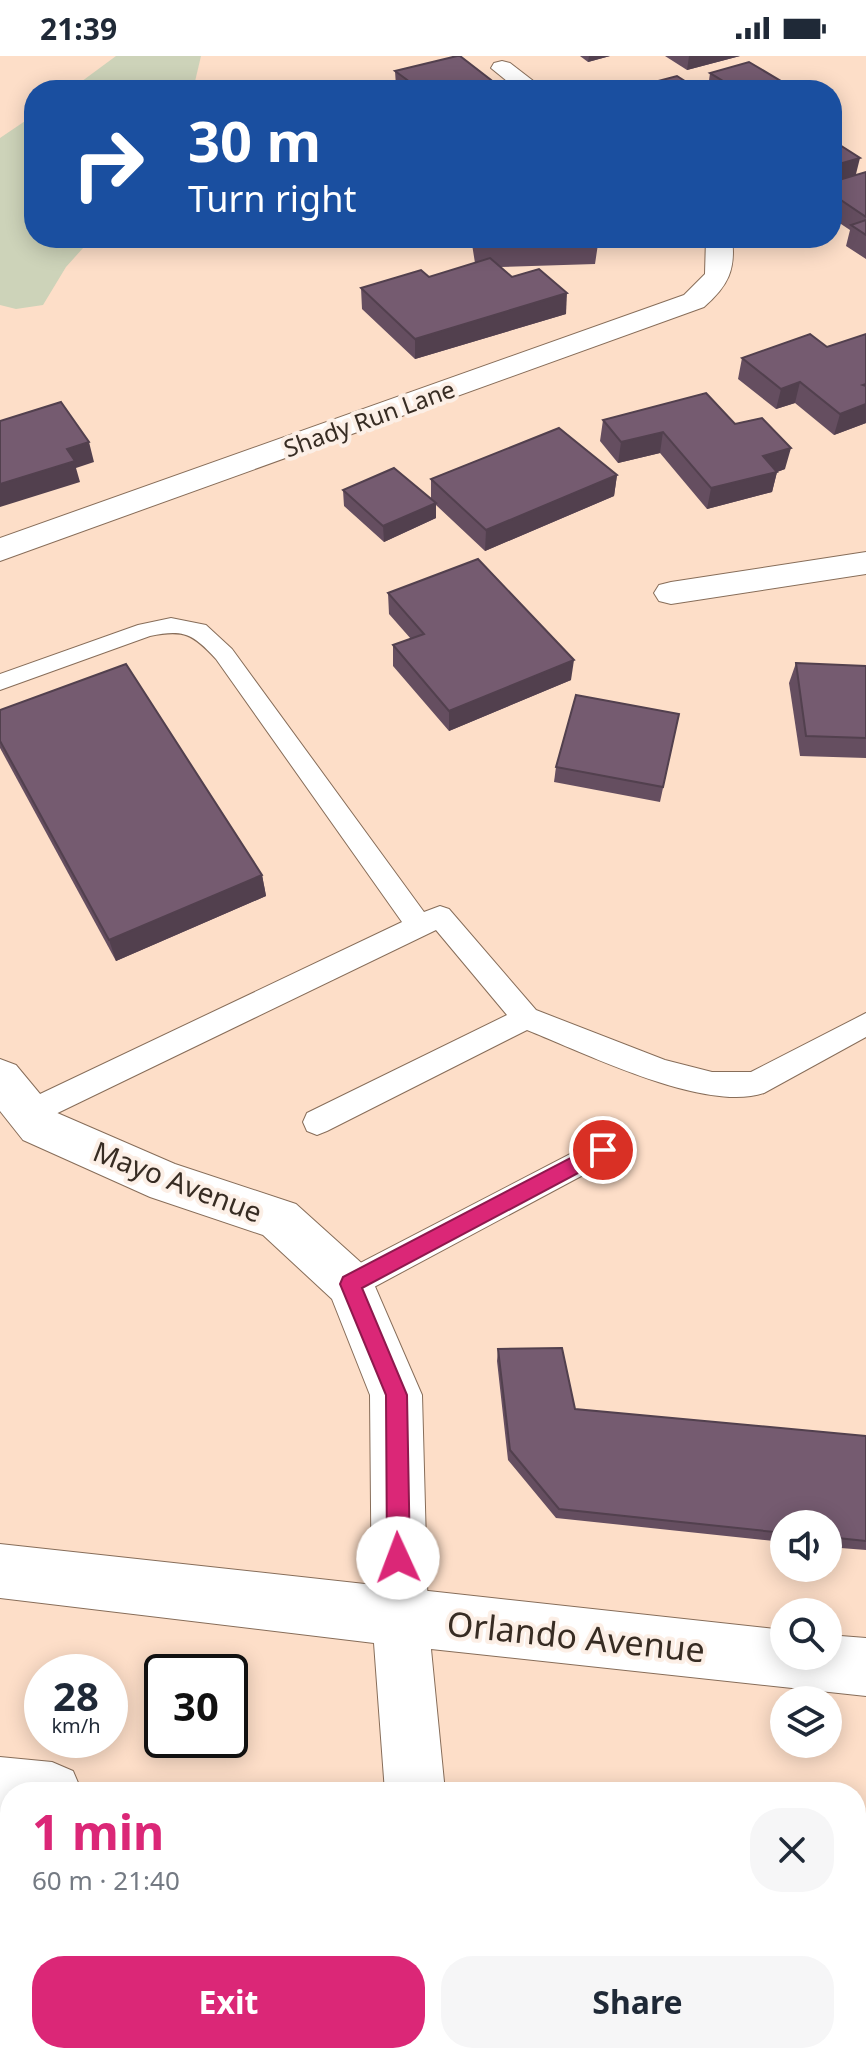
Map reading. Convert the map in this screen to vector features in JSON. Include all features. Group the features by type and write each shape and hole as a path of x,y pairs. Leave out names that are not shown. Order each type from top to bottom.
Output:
{"street":[{"path":"502,68 519,80"},
{"name":"Shady Run Lane","path":"0,550 694,301 715,283 721,252"},
{"path":"671,593 866,563"},
{"name":"Mayo Avenue","path":"14,1095 39,1126 166,1182 279,1219 350,1284 396,1395 400,1618 414,1782"},
{"name":"Orlando Avenue","path":"0,1571 400,1618 866,1667"}],"lane":[{"path":"0,682 146,630 170,624 194,626 224,654 419,926"},
{"path":"14,1095 440,916 526,1018 663,1071 712,1084 754,1084 866,1024"},
{"path":"317,1122 526,1018"},
{"path":"350,1284 603,1150"}],"green space":[{"path":"116,56 201,56 195,80 84,80"},
{"path":"24,122 24,248 83,248 66,267 43,305 16,309 0,305 0,138"}],"building":[{"path":"460,56 491,80 407,80 395,71"},
{"path":"749,62 779,80 722,80 710,73"},
{"path":"677,76 683,80 662,80"},
{"path":"842,146 860,158 842,163"},
{"path":"866,172 866,217 842,201 842,179"},
{"path":"866,220 866,235 851,225"},
{"path":"490,258 512,277 539,269 567,293 415,339 361,288 421,270 429,277"},
{"path":"810,334 827,347 866,334 866,384 863,385 866,386 866,404 840,414 800,382 781,389 742,358"},
{"path":"706,393 735,424 762,418 791,448 763,456 777,472 711,488 663,432 621,442 603,420"},
{"path":"61,402 89,442 67,449 75,461 0,484 0,421"},
{"path":"559,428 617,475 486,530 431,479"},
{"path":"394,468 436,503 383,526 343,490"},
{"path":"478,559 574,660 449,711 393,645 424,634 388,593"},
{"path":"796,663 866,666 866,738 806,736"},
{"path":"126,664 262,875 109,940 0,741 0,710"},
{"path":"576,695 679,714 663,787 556,767"},
{"path":"562,1348 575,1409 866,1436 866,1541 842,1538 842,1510 770,1510 770,1532 559,1509 510,1450 498,1349"}],"route":[{"path":"398,1558 396,1395 350,1284 603,1150"}]}
